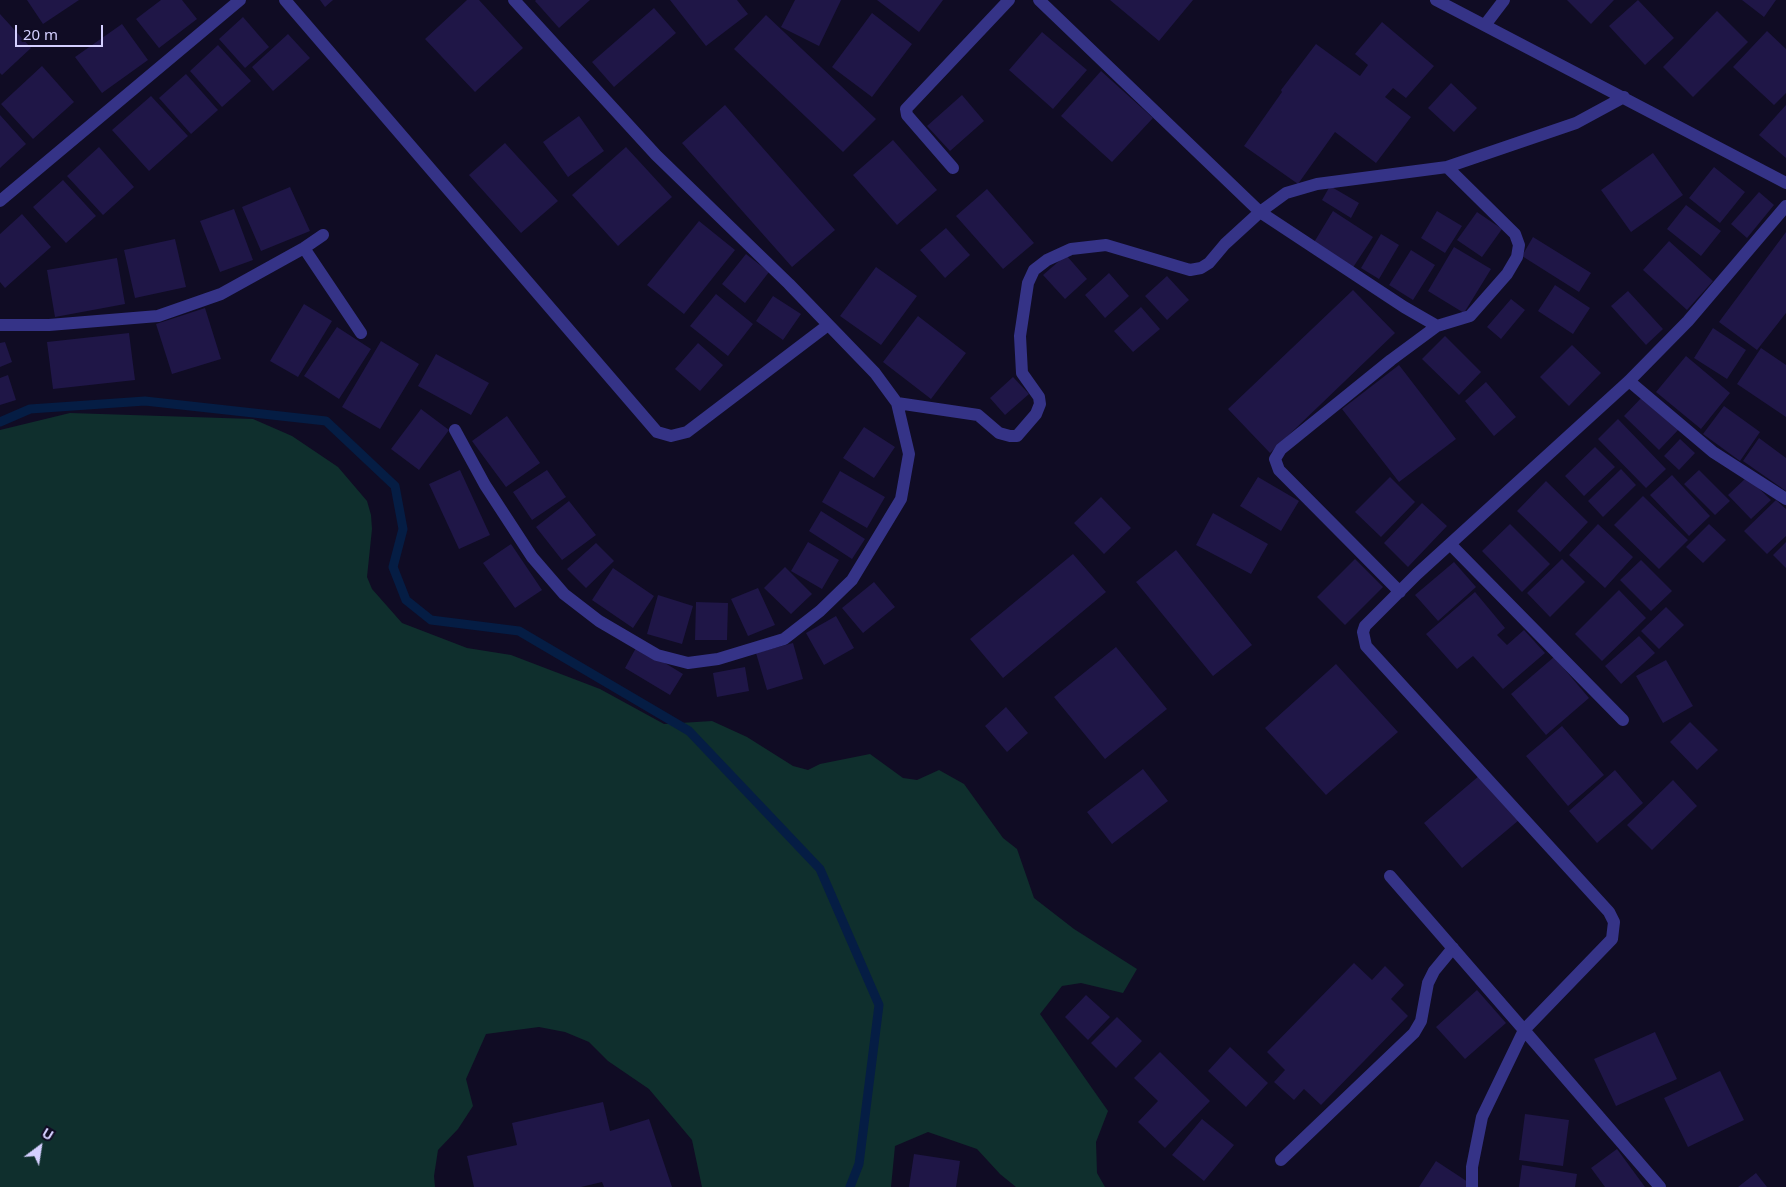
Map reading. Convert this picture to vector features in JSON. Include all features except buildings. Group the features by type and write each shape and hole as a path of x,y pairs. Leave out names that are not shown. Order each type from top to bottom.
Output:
{"street":[{"path":"0,201 240,0"},
{"path":"285,0 657,432 671,436 687,432 828,325"},
{"path":"454,430 485,485 532,557 564,594 600,621 657,655 688,663 718,659 784,639 820,611 852,580 900,498 909,454 896,403 875,373 656,155 514,0"},
{"path":"953,168 907,115 906,109 1009,0"},
{"path":"1039,0 1260,212 1436,326"},
{"path":"1436,0 1785,182"},
{"path":"1484,25 1504,0"},
{"path":"896,403 978,415 999,432 1010,436 1017,436 1036,414 1040,404 1039,397 1022,373 1020,336 1028,283 1034,270 1047,260 1070,249 1106,245 1190,270 1201,268 1209,263 1225,244 1260,212 1286,193 1317,184 1447,167 1576,123 1624,97"},
{"path":"1400,592 1279,470 1275,459 1280,449 1390,360 1436,326 1470,316 1507,274 1517,257 1520,245 1515,234 1447,167"},
{"path":"1472,1187 1472,1167 1482,1117 1524,1030 1612,939 1614,922 1602,905 1366,646 1363,638 1365,626 1450,544 1629,381 1688,321 1786,206"},
{"path":"0,325 49,325 158,316 221,294 304,248 323,235"},
{"path":"304,248 361,333"},
{"path":"1629,381 1714,452 1786,499"},
{"path":"1450,544 1623,720"},
{"path":"1390,876 1660,1187"},
{"path":"1281,1160 1414,1033 1421,1021 1428,983 1434,971 1453,948"}],"green space":[{"path":"70,413 253,419 292,436 338,467 367,501 372,529 367,577 372,589 402,623 467,648 511,655 600,689 664,724 712,721 747,737 793,766 808,770 820,764 870,754 903,778 917,780 939,770 964,784 1003,838 1017,849 1034,898 1074,929 1137,969 1123,993 1081,983 1062,986 1040,1014 1108,1111 1096,1142 1097,1173 1105,1187 1016,1187 1000,1174 977,1149 928,1132 895,1146 891,1187 702,1187 692,1140 649,1089 608,1061 589,1042 565,1032 539,1027 486,1034 466,1079 473,1106 458,1129 438,1150 434,1176 435,1187 0,1187 0,430"}],"waterway":[{"path":"0,422 30,409 145,401 326,421 395,486 403,529 393,567 406,600 431,620 519,631 689,731 820,869 879,1005 859,1164 850,1187"}]}
